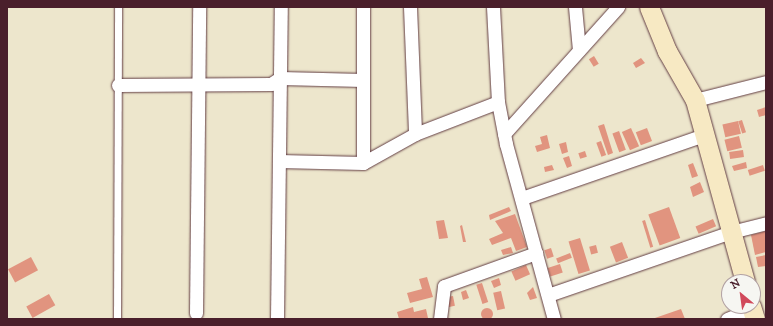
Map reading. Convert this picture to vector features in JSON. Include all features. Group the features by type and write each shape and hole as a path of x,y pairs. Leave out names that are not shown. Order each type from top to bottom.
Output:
{"street":[{"path":"196,313 200,85 199,7"},
{"path":"277,319 280,7"},
{"path":"363,7 363,163"},
{"path":"410,7 415,134"},
{"path":"493,7 498,102 504,134 554,319"},
{"path":"575,7 579,50"},
{"path":"504,134 618,7"},
{"path":"648,7 667,51 695,100 743,274"},
{"path":"118,85 271,84 280,78 363,80"},
{"path":"695,100 766,82"},
{"path":"279,161 363,163 415,134 498,102"},
{"path":"522,198 704,135"},
{"path":"548,295 731,232 766,223"},
{"path":"440,319 444,286 536,253"},
{"path":"727,319 743,314"}],"lane":[{"path":"117,319 118,7"}],"building":[{"path":"594,56 599,64 594,67 589,59"},
{"path":"641,58 645,63 636,68 633,63"},
{"path":"766,107 766,115 759,117 757,110"},
{"path":"742,120 746,132 742,134 738,121"},
{"path":"738,121 741,134 725,137 722,125"},
{"path":"604,124 613,153 608,155 598,126"},
{"path":"631,128 639,146 630,150 622,132"},
{"path":"647,128 652,141 641,145 636,132"},
{"path":"619,131 626,150 619,152 612,133"},
{"path":"547,135 550,148 537,152 535,146 542,144 540,137"},
{"path":"739,136 742,148 727,151 724,140"},
{"path":"601,141 606,155 601,157 596,143"},
{"path":"566,142 568,152 562,154 559,144"},
{"path":"743,150 744,157 730,159 729,152"},
{"path":"585,151 587,157 580,159 578,153"},
{"path":"569,156 572,166 567,168 563,158"},
{"path":"746,162 747,168 734,171 732,166"},
{"path":"693,163 698,176 692,178 688,165"},
{"path":"552,165 554,170 545,172 544,167"},
{"path":"763,165 765,171 750,176 748,170"},
{"path":"700,182 704,192 693,197 690,187"},
{"path":"509,207 511,211 490,220 489,215"},
{"path":"669,207 680,238 660,246 648,215"},
{"path":"515,214 527,247 516,251 511,238 492,245 489,239 503,233 495,221"},
{"path":"713,219 716,226 699,234 696,226"},
{"path":"444,220 448,238 439,239 436,221"},
{"path":"645,220 653,247 650,248 642,221"},
{"path":"462,225 466,242 463,242 460,226"},
{"path":"766,231 766,252 755,255 751,235"},
{"path":"580,238 590,271 578,274 569,242"},
{"path":"622,242 628,258 616,263 610,247"},
{"path":"596,245 598,253 591,254 589,247"},
{"path":"511,247 513,253 503,255 501,250"},
{"path":"551,248 554,257 547,259 544,250"},
{"path":"570,253 572,258 558,263 556,259"},
{"path":"766,255 766,266 758,267 756,257"},
{"path":"31,257 38,270 15,282 8,269"},
{"path":"560,264 563,273 550,277 548,268"},
{"path":"526,265 530,274 515,281 511,272"},
{"path":"427,277 433,297 410,303 407,293 422,289 419,279"},
{"path":"499,278 501,285 494,288 491,281"},
{"path":"482,283 488,302 482,304 476,285"},
{"path":"533,287 537,298 530,300 527,293"},
{"path":"466,290 469,298 463,300 461,292"},
{"path":"501,291 505,309 497,310 493,293"},
{"path":"49,294 55,305 33,318 26,307"},
{"path":"453,296 455,306 448,307 446,297"},
{"path":"413,307 414,312 426,309 428,318 399,319 397,312"},
{"path":"485,308 489,308 493,314 489,320 485,320 481,316 481,312"},
{"path":"681,309 685,319 652,319"}]}
